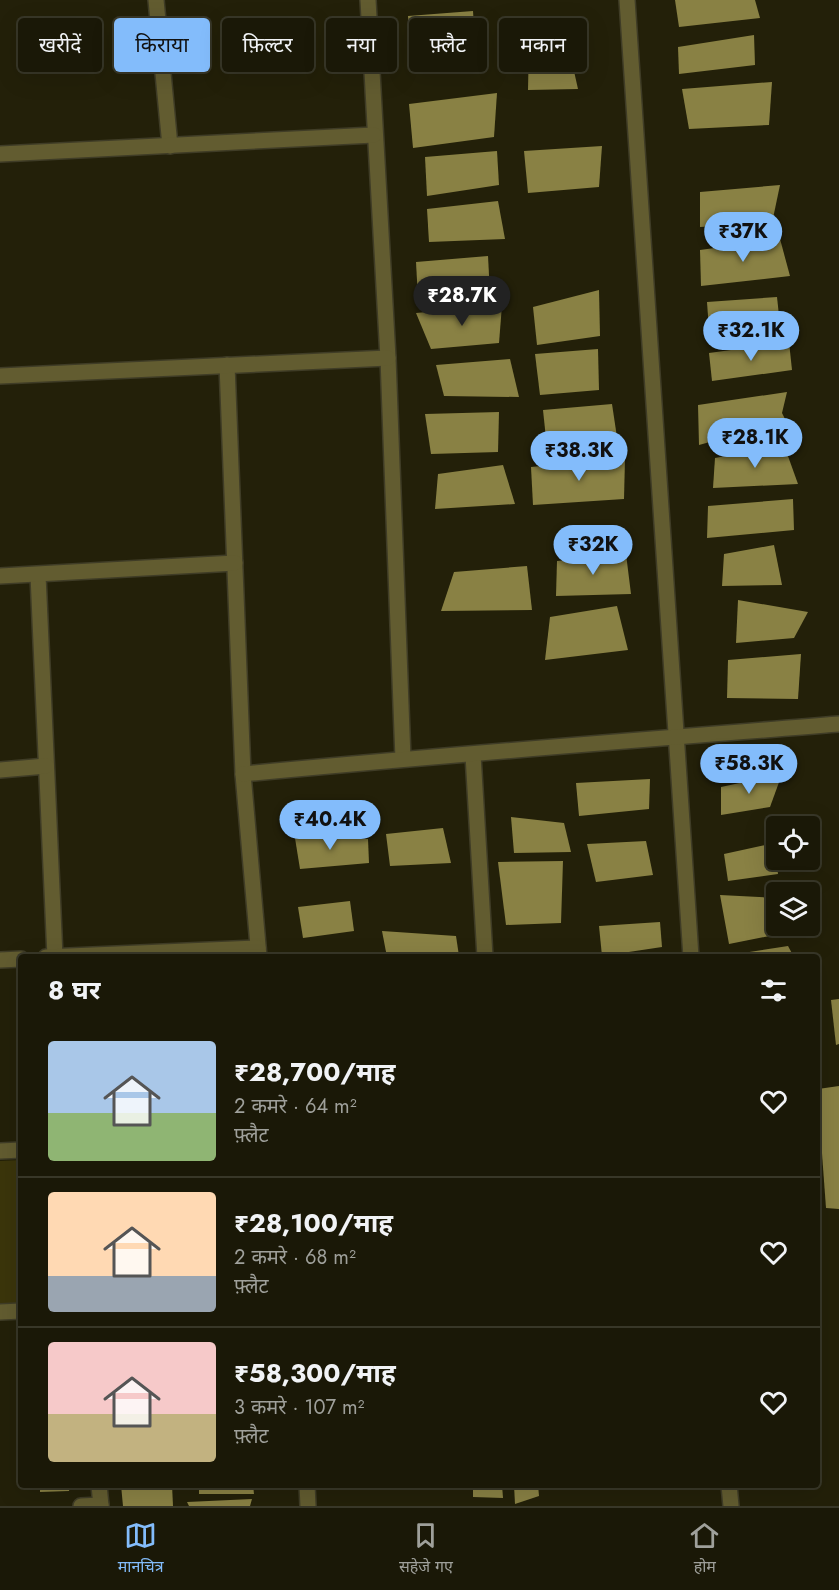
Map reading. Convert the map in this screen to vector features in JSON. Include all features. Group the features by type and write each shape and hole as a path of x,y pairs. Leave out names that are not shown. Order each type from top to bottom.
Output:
{"street":[{"path":"156,0 170,146"},
{"path":"368,0 388,358 403,759"},
{"path":"627,0 691,954"},
{"path":"0,154 374,135"},
{"path":"0,376 388,358"},
{"path":"208,954 259,953 243,774 227,365"},
{"path":"0,576 235,563"},
{"path":"38,575 55,954"},
{"path":"243,774 839,724"},
{"path":"473,755 485,954"},
{"path":"0,770 46,766"},
{"path":"0,960 18,959"},
{"path":"0,1152 18,1150"},
{"path":"0,1312 18,1311"},
{"path":"81,1506 101,1506 99,1488"},
{"path":"307,1488 308,1506"},
{"path":"729,1488 730,1506"}],"shaded area":[{"path":"18,1160 18,1304 0,1305 0,1161"}],"building":[{"path":"675,0 755,0 760,18 679,27"},
{"path":"473,11 473,18 409,18 409,29 408,16"},
{"path":"754,35 755,65 679,74 678,47"},
{"path":"528,72 574,72 578,89 528,90"},
{"path":"772,82 769,125 689,129 682,89"},
{"path":"497,93 494,137 413,148 409,104"},
{"path":"602,146 599,187 528,193 524,151"},
{"path":"497,151 499,185 427,196 425,157"},
{"path":"780,185 772,223 700,227 700,192"},
{"path":"498,201 505,239 429,242 427,209"},
{"path":"780,239 790,276 701,286 700,250"},
{"path":"488,256 490,294 418,299 416,262"},
{"path":"599,290 600,336 537,345 533,307"},
{"path":"777,297 781,334 709,330 707,302"},
{"path":"502,305 499,343 431,349 416,313"},
{"path":"789,342 792,370 712,381 709,353"},
{"path":"598,349 599,390 540,395 535,354"},
{"path":"510,359 519,397 444,396 436,365"},
{"path":"787,392 782,413 786,421 699,445 698,405"},
{"path":"612,404 618,444 547,448 543,410"},
{"path":"499,412 498,452 431,454 425,414"},
{"path":"784,445 798,484 713,488 715,458"},
{"path":"625,458 624,499 533,505 531,467"},
{"path":"503,465 515,504 435,509 438,474"},
{"path":"793,499 794,530 707,538 708,506"},
{"path":"774,545 782,585 722,586 724,554"},
{"path":"626,554 631,594 556,596 557,561"},
{"path":"527,566 532,610 441,611 454,572"},
{"path":"738,600 808,612 794,638 736,643"},
{"path":"617,606 628,650 545,660 550,617"},
{"path":"801,654 798,699 727,698 728,660"},
{"path":"782,774 770,807 721,815 721,787"},
{"path":"650,779 649,809 579,816 576,783"},
{"path":"511,817 564,823 571,852 514,853"},
{"path":"443,828 451,863 390,866 386,834"},
{"path":"294,832 368,839 369,863 300,869"},
{"path":"646,841 653,875 596,882 587,844"},
{"path":"766,845 766,870 777,870 778,874 728,881 724,854"},
{"path":"563,861 561,923 506,925 498,862"},
{"path":"720,895 766,897 766,936 769,936 729,944"},
{"path":"350,901 354,931 303,938 298,907"},
{"path":"660,922 662,947 602,954 599,926"},
{"path":"382,931 456,936 459,954 386,954"},
{"path":"788,946 792,954 736,954"},
{"path":"839,999 839,1044 836,1045 831,1000"},
{"path":"839,1086 839,1209 826,1208 820,1126 820,1089"},
{"path":"40,1488 70,1488 69,1491 40,1492"},
{"path":"121,1488 172,1488 173,1506 123,1506"},
{"path":"199,1488 253,1488 254,1494 199,1494"},
{"path":"473,1488 502,1488 503,1498 473,1497"},
{"path":"514,1488 538,1488 539,1496 515,1504"},
{"path":"252,1499 250,1506 189,1506 187,1502"}]}
